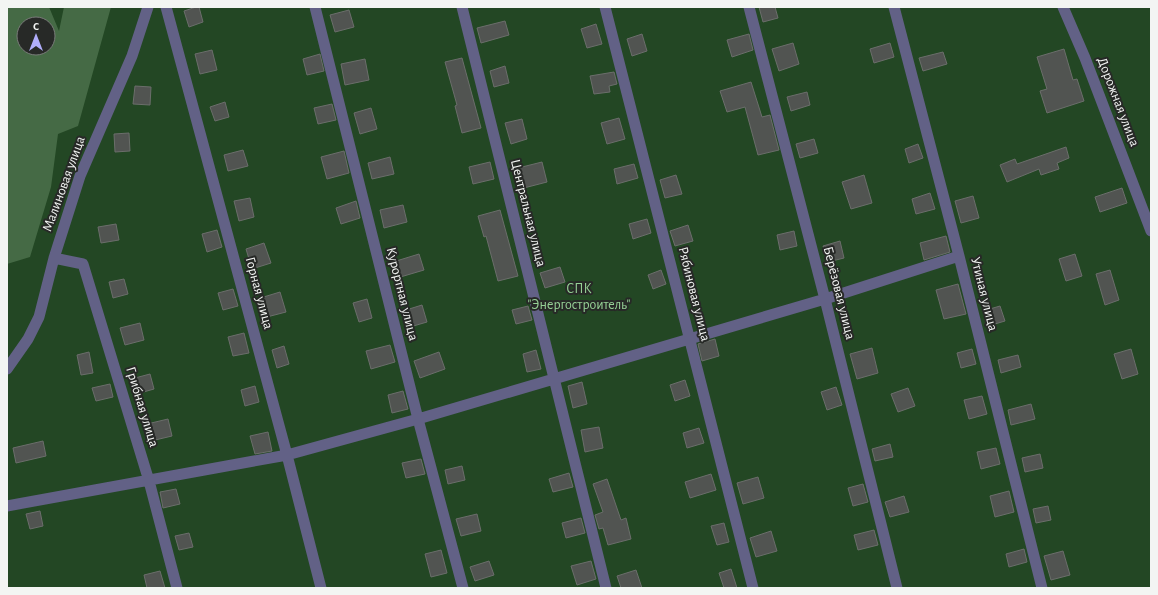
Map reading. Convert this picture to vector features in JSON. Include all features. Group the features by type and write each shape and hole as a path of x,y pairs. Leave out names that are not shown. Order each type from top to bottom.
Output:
{"street":[{"name":"Малиновая улица","path":"7,368 28,339 39,317 54,258 80,176 132,56 148,7"},
{"name":"Горная улица","path":"166,7 287,455 321,588"},
{"name":"Курортная улица","path":"315,7 418,419 462,588"},
{"name":"Центральная улица","path":"462,7 606,588"},
{"name":"Рябиновая улица","path":"606,7 753,588"},
{"name":"Берёзовая улица","path":"749,7 825,299 897,588"},
{"name":"Утиная улица","path":"894,7 959,256 1042,588"},
{"name":"Дорожная улица","path":"1063,7 1085,58 1151,231"},
{"path":"7,506 287,455 554,380 825,299 959,256"},
{"name":"Грибная улица","path":"54,258 83,264 149,481 177,588"}],"green space":[{"name":"СПК \"Энергостроитель\"","path":"7,7 1151,7 1151,588 7,588"},
{"path":"8,7 49,7 53,16 16,16 16,56 56,56 56,24 59,31 64,7 111,7 78,126 58,134 51,187 30,257 7,264"}],"building":[{"path":"199,7 203,22 189,27 184,11"},
{"path":"759,7 775,7 778,18 763,22"},
{"path":"349,10 354,27 335,32 330,15"},
{"path":"505,21 509,35 481,43 477,28"},
{"path":"596,24 602,44 587,48 581,29"},
{"path":"642,34 647,51 632,56 627,39"},
{"path":"749,34 753,50 732,57 727,40"},
{"path":"793,43 799,64 779,71 772,49"},
{"path":"890,43 894,57 874,63 870,49"},
{"path":"1064,49 1073,80 1077,79 1084,101 1047,113 1040,91 1047,89 1037,57"},
{"path":"212,50 217,70 200,74 195,54"},
{"path":"943,52 947,64 923,71 919,58"},
{"path":"320,54 324,71 307,75 303,59"},
{"path":"462,58 481,128 462,133 455,106 457,105 445,62"},
{"path":"365,59 369,80 345,85 341,64"},
{"path":"505,66 509,83 494,87 490,71"},
{"path":"614,72 617,84 609,86 610,92 594,94 590,76"},
{"path":"751,82 762,117 770,115 779,150 758,155 745,107 727,112 720,91"},
{"path":"135,86 151,87 150,105 133,104"},
{"path":"807,92 810,105 791,111 787,97"},
{"path":"225,102 229,117 215,121 210,107"},
{"path":"332,104 336,120 318,124 314,108"},
{"path":"371,108 377,129 360,134 354,113"},
{"path":"619,118 625,139 607,144 601,123"},
{"path":"522,119 527,139 511,144 505,123"},
{"path":"129,133 130,151 115,152 114,134"},
{"path":"814,139 818,153 800,158 796,144"},
{"path":"918,144 923,158 909,163 905,149"},
{"path":"1066,147 1069,158 1057,163 1059,169 1041,175 1039,169 1007,182 1000,165 1015,159 1017,164"},
{"path":"243,150 248,166 228,171 224,155"},
{"path":"344,151 349,173 327,179 321,157"},
{"path":"390,157 394,174 372,179 368,163"},
{"path":"490,162 494,179 473,184 469,167"},
{"path":"542,162 547,182 520,189 514,169"},
{"path":"634,164 638,178 617,184 614,169"},
{"path":"676,175 682,194 665,198 660,180"},
{"path":"864,175 872,203 851,209 842,182"},
{"path":"1122,188 1127,203 1100,212 1095,197"},
{"path":"930,193 935,209 916,214 912,199"},
{"path":"973,196 979,218 961,223 955,201"},
{"path":"250,198 254,217 239,221 234,201"},
{"path":"356,201 360,218 341,224 336,208"},
{"path":"403,205 407,222 384,228 380,210"},
{"path":"500,210 518,276 498,281 486,236 484,237 478,216"},
{"path":"647,219 651,233 633,239 629,224"},
{"path":"116,224 119,240 101,243 98,227"},
{"path":"688,225 693,241 675,246 670,231"},
{"path":"217,230 222,247 207,252 202,234"},
{"path":"794,231 797,246 780,250 777,235"},
{"path":"946,236 950,252 924,260 920,243"},
{"path":"840,241 844,258 828,262 823,246"},
{"path":"264,243 271,263 252,269 246,249"},
{"path":"419,254 424,270 397,278 393,262"},
{"path":"1075,254 1082,276 1066,281 1059,259"},
{"path":"560,267 565,282 545,288 540,273"},
{"path":"661,270 666,284 653,289 648,275"},
{"path":"1110,270 1119,300 1105,305 1096,274"},
{"path":"124,279 128,294 113,298 109,282"},
{"path":"958,284 966,314 944,319 936,290"},
{"path":"233,289 238,306 223,310 218,293"},
{"path":"280,292 286,312 263,318 257,299"},
{"path":"367,299 372,318 359,322 353,303"},
{"path":"422,305 427,322 410,327 406,310"},
{"path":"528,306 532,320 516,324 512,310"},
{"path":"1000,306 1005,321 988,326 983,311"},
{"path":"140,323 144,340 125,345 120,328"},
{"path":"244,333 249,353 233,356 228,337"},
{"path":"715,339 719,356 702,361 698,344"},
{"path":"390,345 395,362 371,369 366,351"},
{"path":"284,346 289,364 277,368 272,350"},
{"path":"872,348 878,373 857,379 850,354"},
{"path":"972,349 976,364 961,368 957,353"},
{"path":"1131,349 1138,374 1122,379 1114,354"},
{"path":"536,350 541,369 527,372 523,354"},
{"path":"89,352 93,373 81,375 77,355"},
{"path":"439,352 445,369 420,378 414,361"},
{"path":"1018,355 1021,367 1001,373 998,360"},
{"path":"150,374 154,389 140,393 135,378"},
{"path":"685,380 690,396 675,401 670,385"},
{"path":"582,382 587,404 573,408 568,386"},
{"path":"110,384 113,397 96,401 92,388"},
{"path":"255,386 259,402 245,406 241,390"},
{"path":"836,387 842,405 827,410 821,392"},
{"path":"908,388 915,406 898,412 891,394"},
{"path":"403,391 408,409 392,413 388,395"},
{"path":"982,396 987,414 969,419 964,400"},
{"path":"1031,404 1035,419 1011,425 1008,410"},
{"path":"168,419 172,436 151,441 147,424"},
{"path":"599,427 603,448 585,452 581,430"},
{"path":"699,428 704,443 687,448 683,433"},
{"path":"268,432 272,451 255,454 250,436"},
{"path":"43,441 46,456 16,463 13,448"},
{"path":"890,444 893,457 875,461 872,449"},
{"path":"996,448 1000,464 981,469 977,452"},
{"path":"1040,454 1043,468 1025,472 1022,458"},
{"path":"421,459 425,474 406,478 402,463"},
{"path":"462,466 465,480 448,484 445,470"},
{"path":"569,473 573,487 553,492 549,479"},
{"path":"711,474 716,490 690,498 685,482"},
{"path":"758,477 764,498 743,504 737,483"},
{"path":"607,479 621,520 626,518 631,539 608,545 603,528 599,529 595,515 603,512 593,484"},
{"path":"863,484 868,502 853,506 848,488"},
{"path":"176,489 180,504 163,508 160,492"},
{"path":"1009,491 1014,512 995,517 990,496"},
{"path":"904,496 909,512 890,517 885,502"},
{"path":"1048,506 1051,520 1036,523 1033,509"},
{"path":"40,511 43,526 30,529 26,514"},
{"path":"477,514 481,531 461,536 456,519"},
{"path":"581,518 585,533 566,538 562,523"},
{"path":"724,523 729,542 717,545 711,526"},
{"path":"874,530 878,545 858,550 854,535"},
{"path":"771,531 777,551 756,557 750,538"},
{"path":"189,533 193,547 179,550 175,536"},
{"path":"1024,549 1027,562 1009,567 1006,554"},
{"path":"441,550 447,573 431,577 425,554"},
{"path":"1063,551 1070,575 1051,580 1044,556"},
{"path":"489,561 494,575 475,581 470,567"},
{"path":"591,561 596,579 577,585 571,566"},
{"path":"731,569 737,588 724,588 719,573"},
{"path":"636,570 642,588 621,588 617,576"},
{"path":"160,571 165,588 147,588 144,575"}]}
